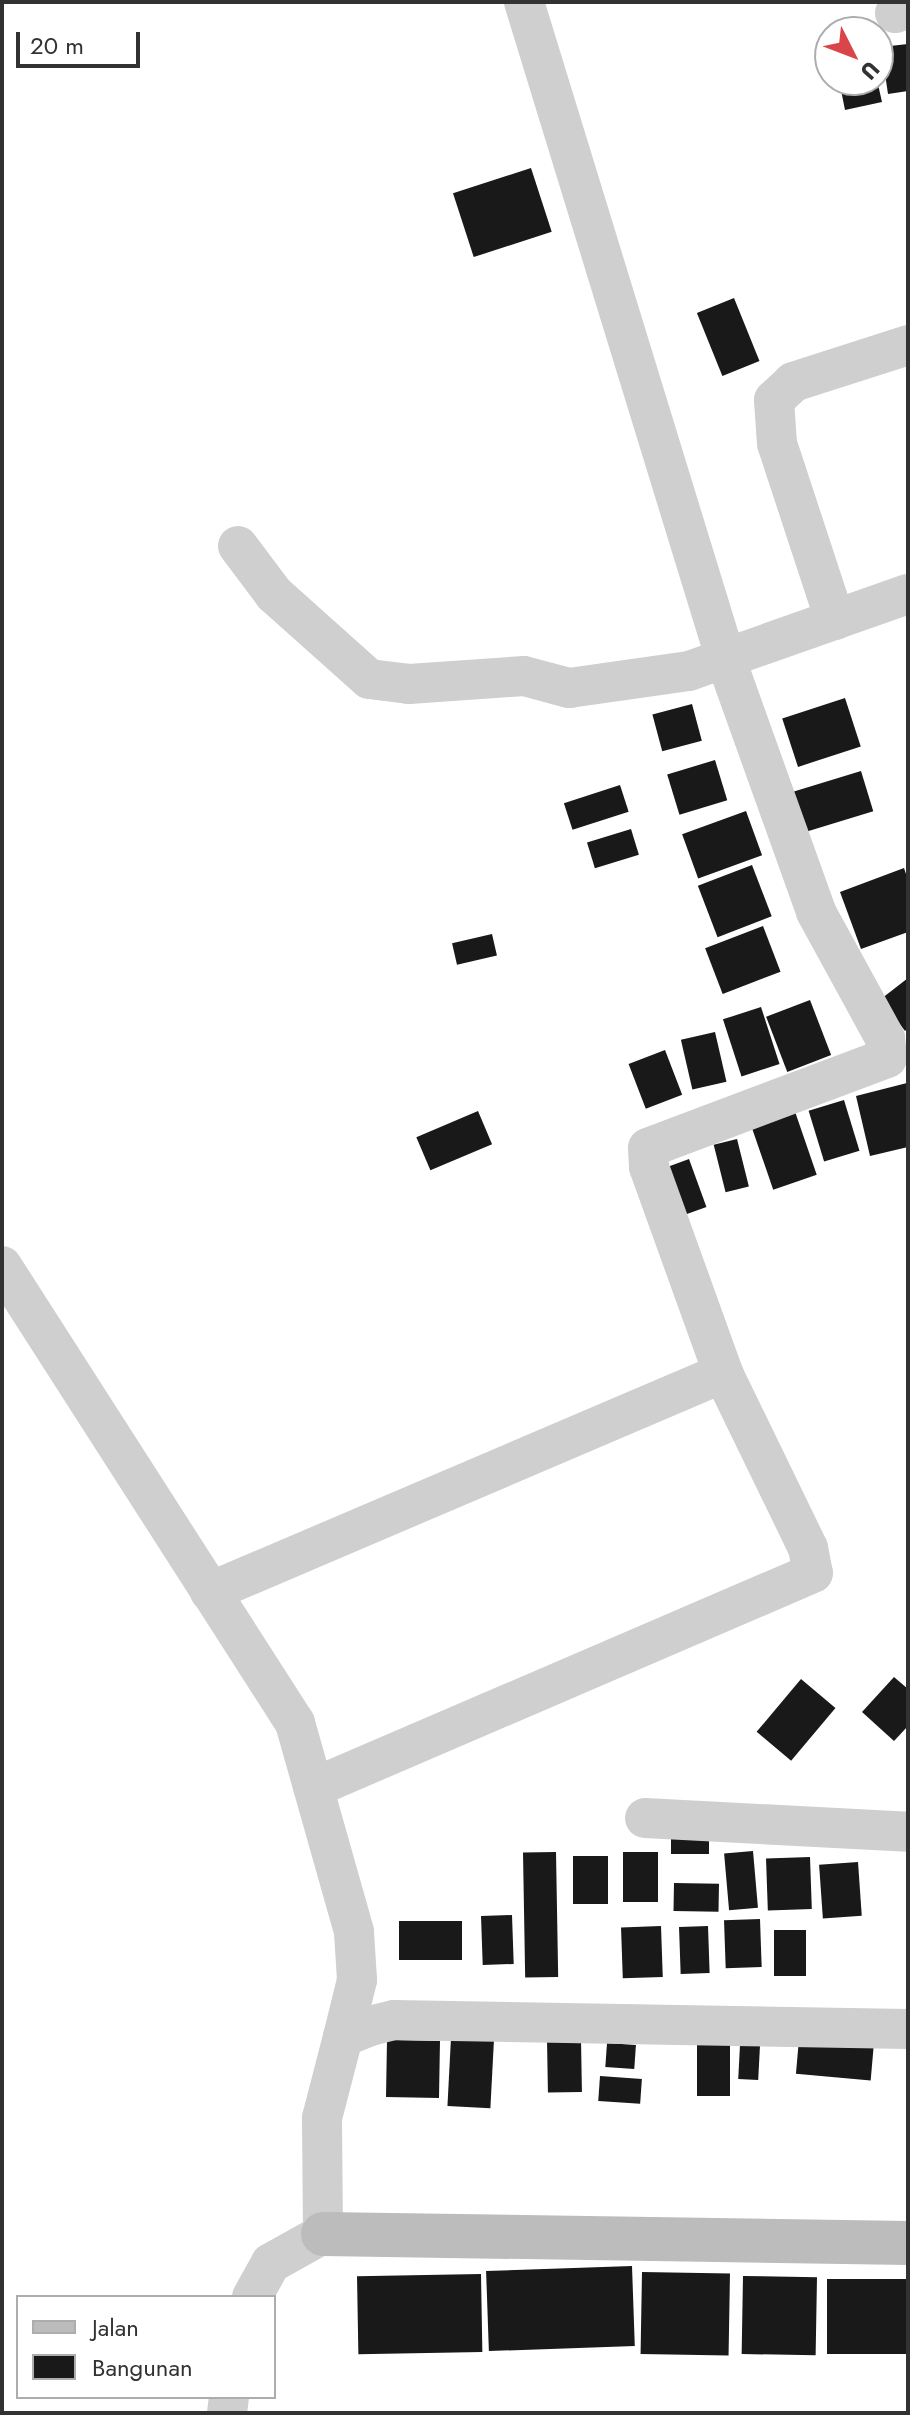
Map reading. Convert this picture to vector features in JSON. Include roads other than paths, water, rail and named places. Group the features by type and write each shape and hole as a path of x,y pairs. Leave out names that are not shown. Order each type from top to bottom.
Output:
{"street":[{"path":"313,1788 813,1573 808,1548 723,1373 649,1167 648,1148 887,1058 885,1038 816,912 726,660 524,2"},
{"path":"835,620 777,444 774,400 793,382 908,345"},
{"path":"238,546 274,594 369,679 409,684 524,676 569,688 689,671 908,594"},
{"path":"2,1266 295,1723 354,1932 357,1980 322,2118 323,2234"},
{"path":"210,1592 723,1373"},
{"path":"645,1818 908,1832"},
{"path":"343,2037 394,2020 908,2029"},
{"path":"253,2295 271,2263 323,2234 908,2243"}]}
